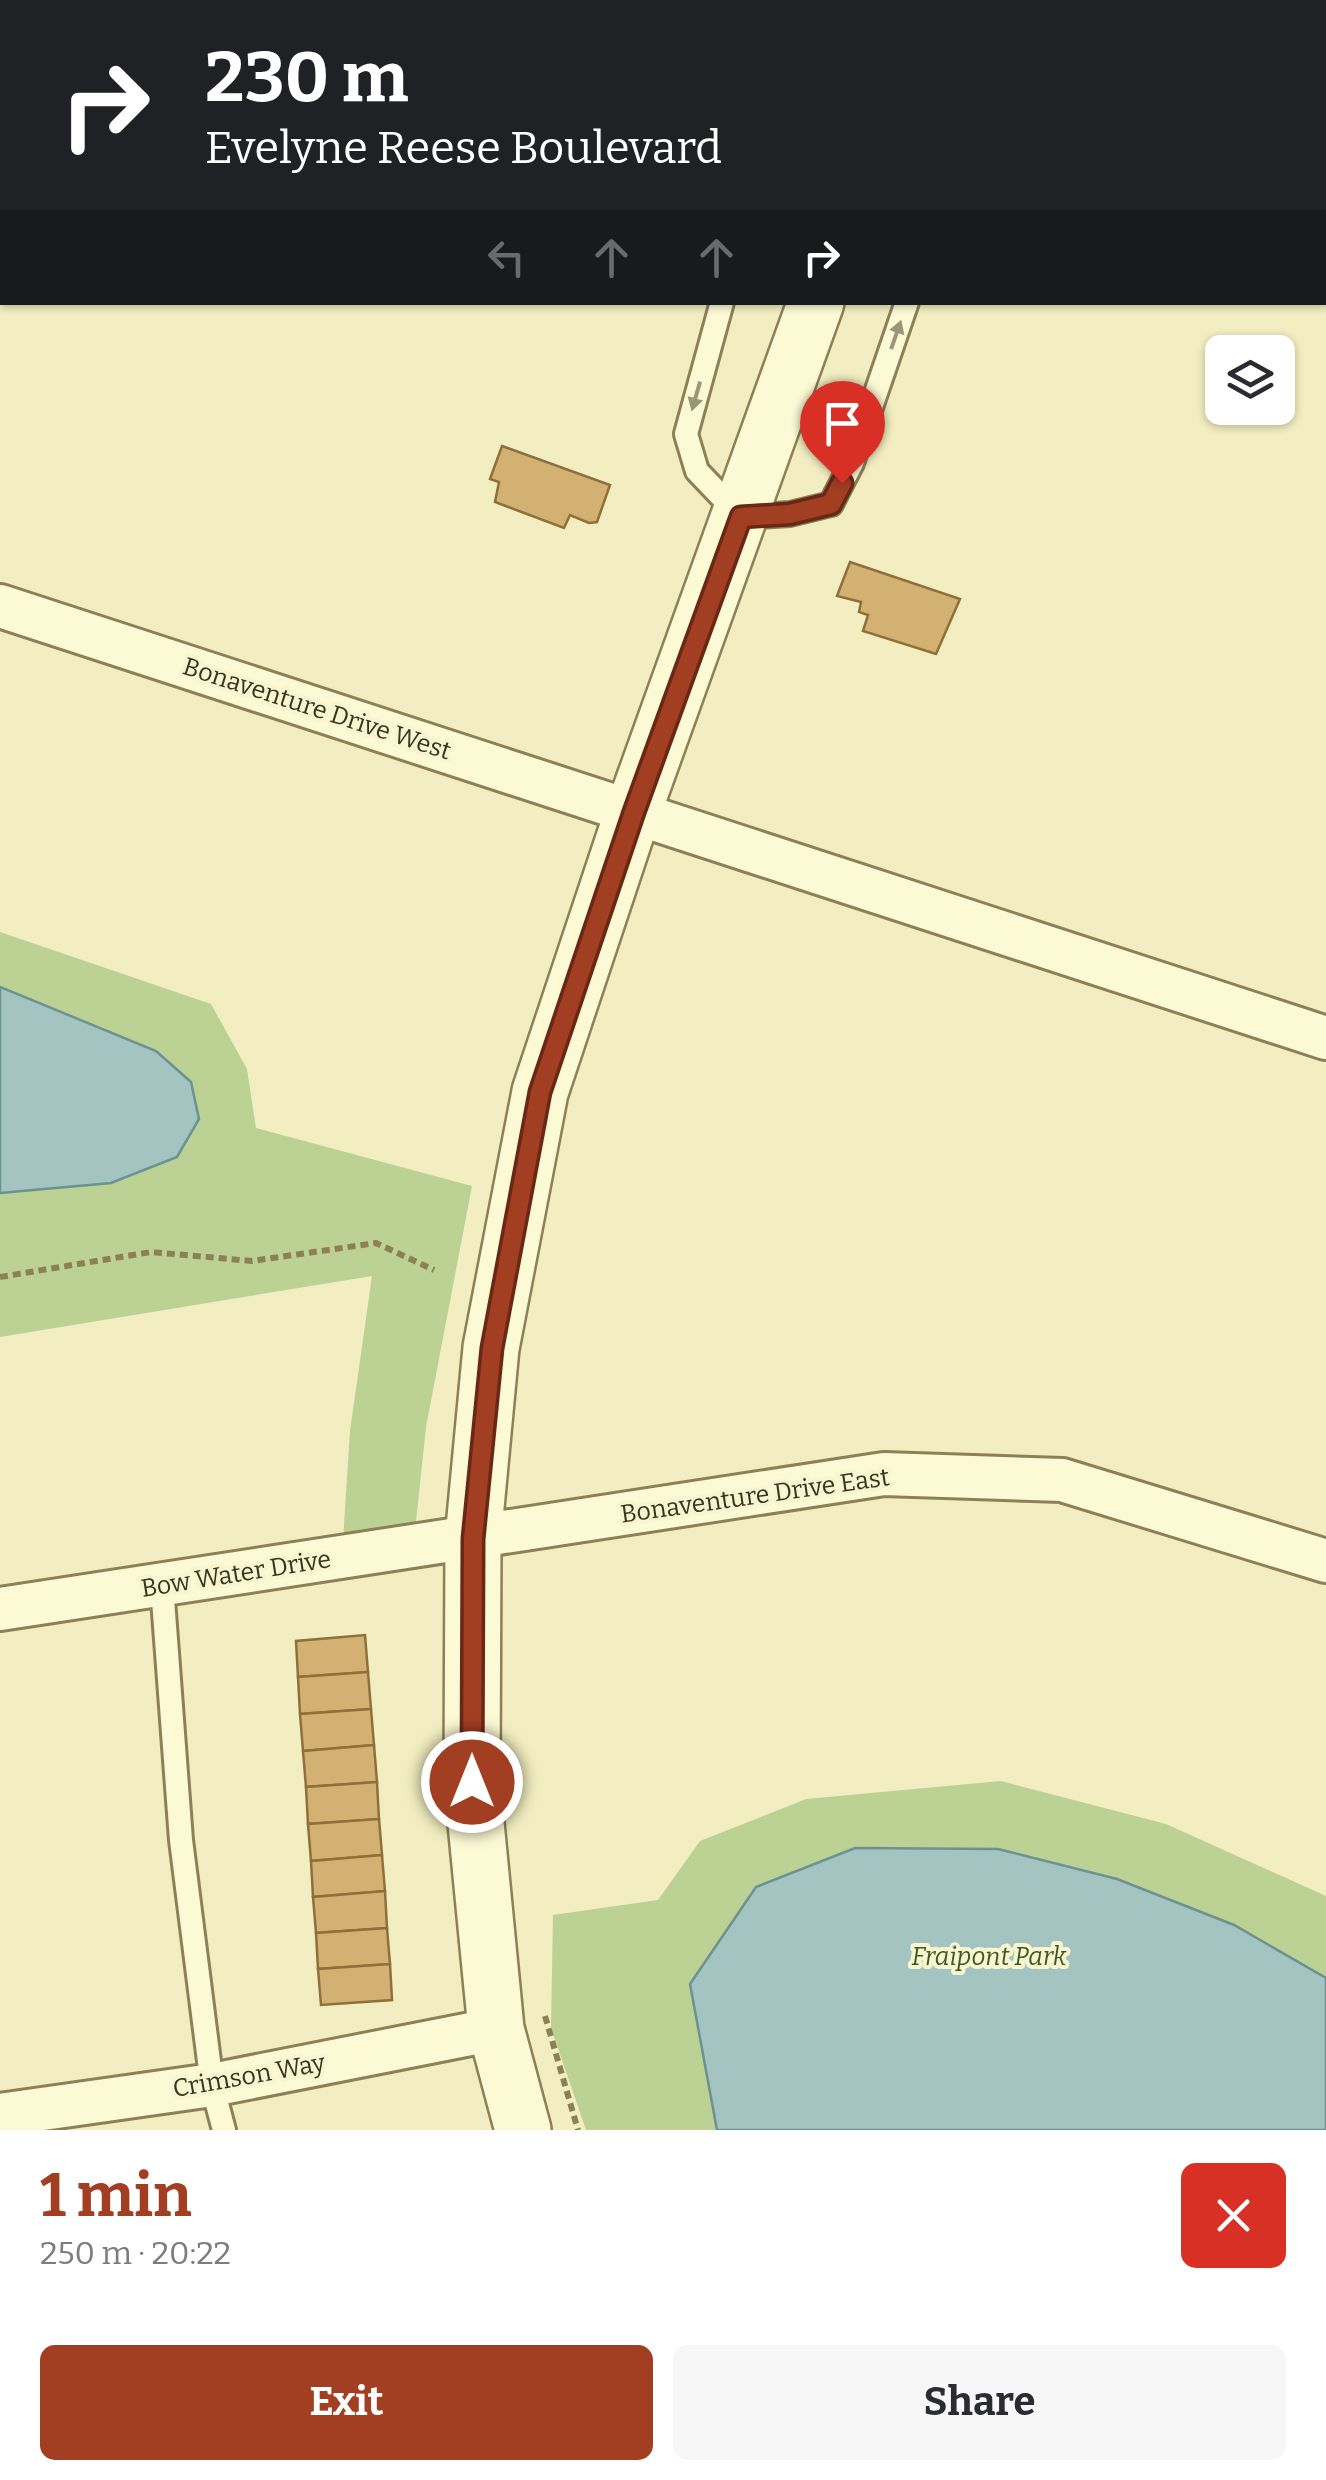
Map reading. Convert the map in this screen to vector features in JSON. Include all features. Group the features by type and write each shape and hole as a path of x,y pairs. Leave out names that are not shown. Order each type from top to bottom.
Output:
{"street":[{"path":"523,2130 519,2020 472,1782 473,1539 492,1348 540,1092 634,812 815,305"},
{"name":"Bonaventure Drive West","path":"0,606 634,812"},
{"path":"634,812 1326,1038"},
{"name":"Bonaventure Drive East","path":"473,1539 884,1474 1062,1480 1326,1561"},
{"name":"Bow Water Drive","path":"0,1608 473,1539"},
{"name":"Crimson Way","path":"0,2115 212,2085 519,2020"}],"lane":[{"path":"721,305 686,434 697,471 741,517 790,514 831,504 852,462 905,305"},
{"path":"162,1586 181,1840 212,2085 224,2130"}],"path":[{"path":"0,1276 151,1252 252,1261 376,1243 434,1270"},
{"path":"519,2020 578,2130"}],"green space":[{"path":"0,932 211,1004 247,1069 256,1128 472,1186 426,1427 415,1531 343,1541 350,1431 372,1276 0,1337"},
{"name":"Fraipont Park","path":"1001,1781 1166,1824 1326,1896 1326,2130 586,2130 551,2028 553,1915 658,1900 700,1841 806,1799"}],"water":[{"path":"0,987 156,1051 191,1082 199,1119 177,1157 111,1183 0,1193"},
{"name":"Fraipont Park","path":"855,1848 998,1849 1117,1879 1234,1925 1326,1978 1326,2130 717,2130 690,1984 756,1887"}],"building":[{"path":"502,446 610,485 597,522 570,515 564,528 495,502 499,482 490,479"},
{"path":"850,562 960,599 936,654 863,631 868,615 859,612 861,602 837,596"},
{"path":"365,1635 368,1672 298,1677 296,1641"},
{"path":"368,1672 371,1709 300,1714 298,1677"},
{"path":"371,1709 374,1745 303,1751 300,1714"},
{"path":"374,1745 377,1782 306,1787 303,1751"},
{"path":"377,1782 379,1819 308,1824 306,1787"},
{"path":"379,1819 382,1855 311,1861 308,1824"},
{"path":"382,1855 385,1891 313,1897 311,1861"},
{"path":"385,1891 387,1928 316,1933 313,1897"},
{"path":"387,1928 390,1964 318,1969 316,1933"},
{"path":"390,1964 392,2000 321,2005 318,1969"}],"route":[{"path":"472,1782 473,1539 492,1348 540,1092 634,812 741,517 790,514 831,504 842,483"}]}
